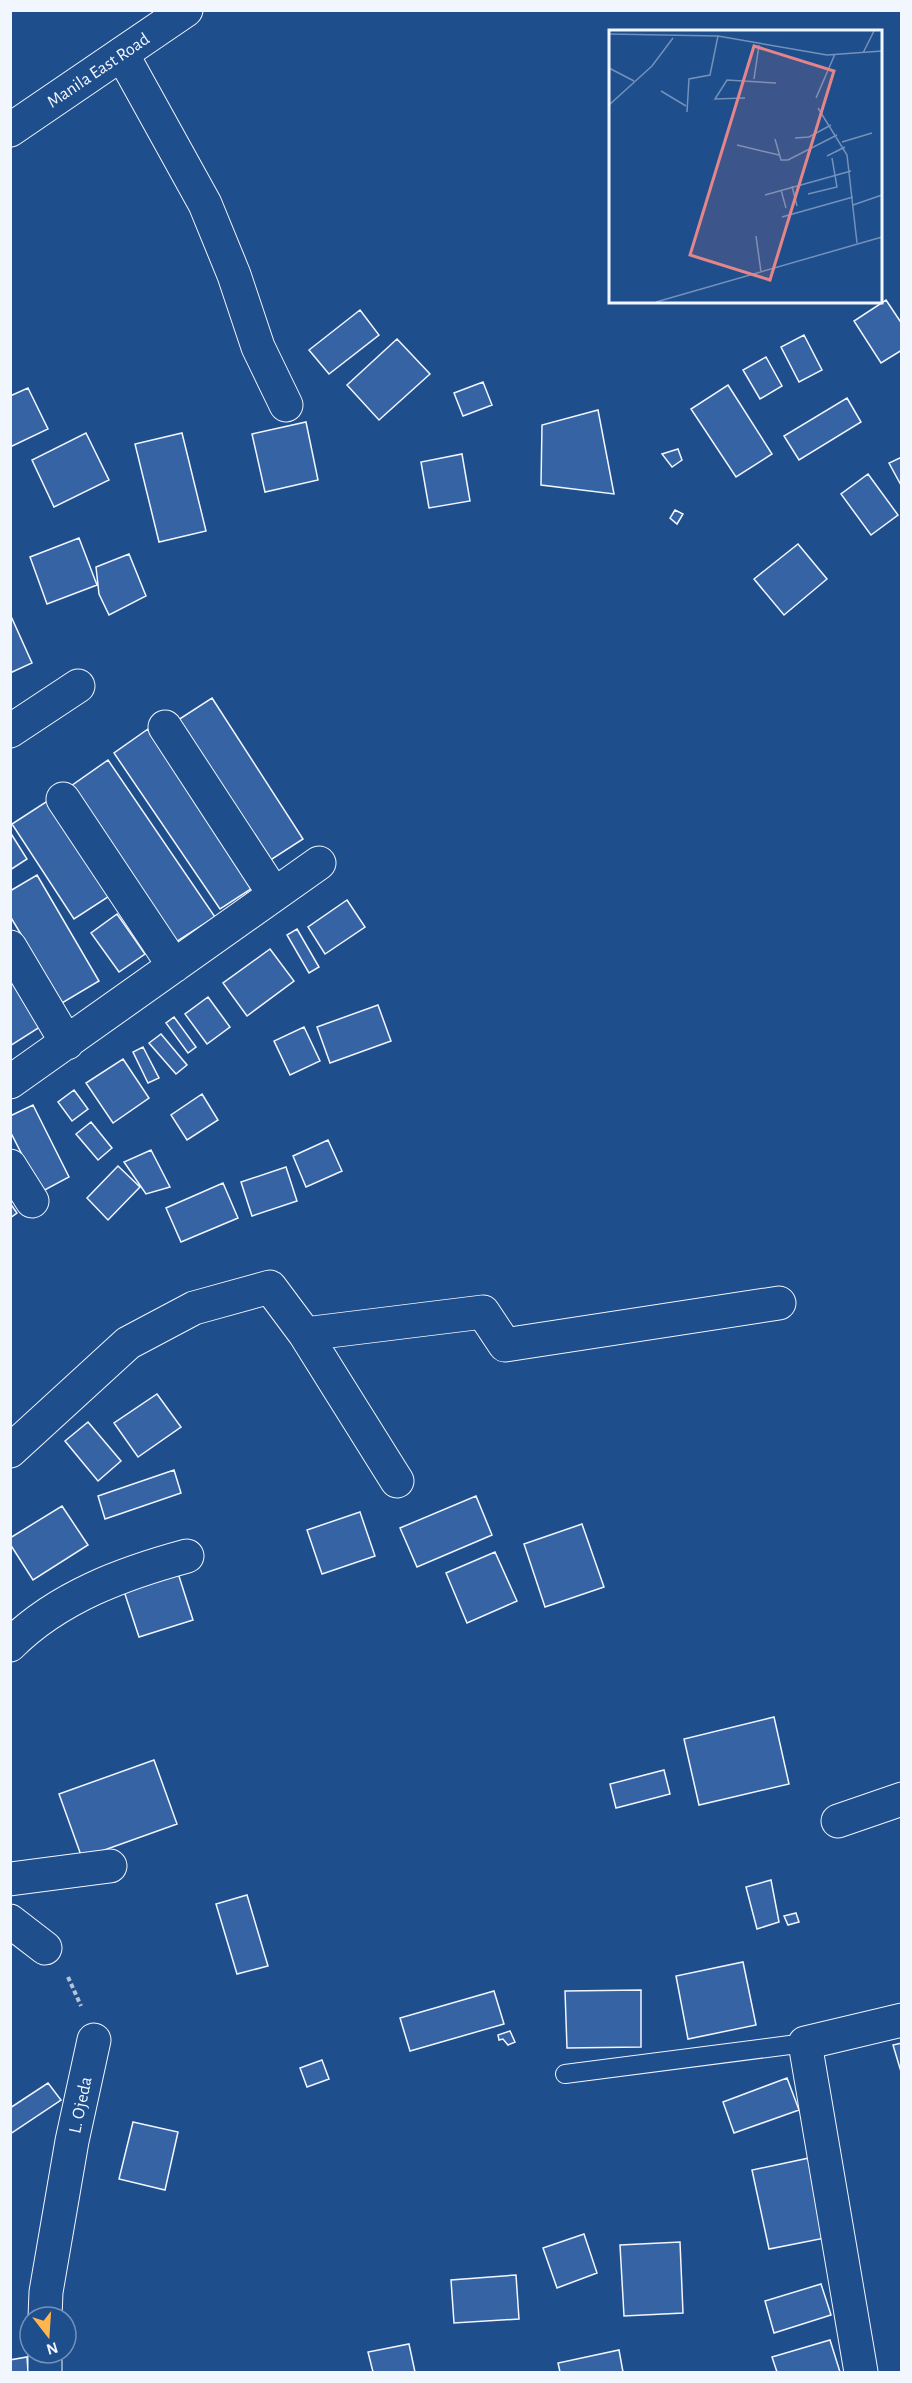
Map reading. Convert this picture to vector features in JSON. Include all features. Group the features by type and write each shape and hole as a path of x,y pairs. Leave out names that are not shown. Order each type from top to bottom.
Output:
{"street":[{"name":"Manila East Road","path":"10,130 186,10"},
{"path":"122,54 205,204 234,275 258,346 286,405"},
{"path":"10,731 78,686"},
{"path":"165,727 274,894"},
{"path":"63,800 174,966"},
{"path":"10,1082 319,863"},
{"path":"10,947 66,1042"},
{"path":"10,1166 32,1201"},
{"path":"10,1451 128,1343 194,1308 270,1287 305,1334 397,1481"},
{"path":"305,1334 483,1312 505,1345 779,1303"},
{"path":"10,1645 51,1614 93,1588 132,1571 187,1556"},
{"path":"838,1821 902,1798"},
{"path":"10,1879 110,1866"},
{"path":"10,1922 45,1948"},
{"path":"861,2373 805,2043 902,2020"},
{"name":"L. Ojeda","path":"45,2305 68,2164 94,2040"}],"lane":[{"path":"565,2074 805,2043"}],"path":[{"path":"45,1948 73,1984 94,2040"}],"building":[{"path":"886,300 902,324 902,350 881,363 854,321"},
{"path":"360,310 379,335 329,374 309,350"},
{"path":"804,335 822,370 799,382 781,347"},
{"path":"397,339 430,374 379,420 347,385"},
{"path":"766,357 782,386 760,399 743,370"},
{"path":"483,382 492,405 463,416 454,393"},
{"path":"728,385 772,454 736,477 691,409"},
{"path":"28,388 48,429 10,447 10,396"},
{"path":"847,398 861,422 799,460 784,436"},
{"path":"598,410 614,494 541,485 542,425"},
{"path":"306,422 318,480 265,492 252,434"},
{"path":"86,433 109,480 54,507 32,460"},
{"path":"182,433 206,531 159,542 135,444"},
{"path":"678,449 682,460 672,467 662,454"},
{"path":"462,454 470,501 429,508 421,462"},
{"path":"902,457 902,487 889,463"},
{"path":"868,474 898,515 871,535 841,494"},
{"path":"675,510 683,514 677,524 670,518"},
{"path":"79,538 97,585 47,604 30,557"},
{"path":"798,544 827,579 784,615 754,579"},
{"path":"129,554 146,596 109,615 99,594 96,567"},
{"path":"10,614 32,663 10,673"},
{"path":"212,698 303,839 269,861 178,720"},
{"path":"148,729 254,887 220,909 114,753"},
{"path":"108,760 215,917 176,942 71,786"},
{"path":"49,800 111,895 74,919 12,824"},
{"path":"10,832 27,859 10,870"},
{"path":"37,875 99,981 62,1003 10,916 10,891"},
{"path":"347,900 365,927 325,954 308,927"},
{"path":"117,914 145,954 119,972 91,933"},
{"path":"297,929 319,967 309,973 287,935"},
{"path":"270,949 294,981 247,1016 223,983"},
{"path":"13,980 43,1025 10,1046 10,981"},
{"path":"208,997 230,1027 207,1044 185,1014"},
{"path":"378,1005 391,1041 330,1063 317,1027"},
{"path":"174,1017 196,1047 188,1053 166,1023"},
{"path":"304,1027 320,1061 290,1075 274,1041"},
{"path":"161,1034 187,1065 176,1074 149,1043"},
{"path":"143,1047 159,1078 148,1083 133,1052"},
{"path":"123,1059 149,1098 113,1123 86,1083"},
{"path":"74,1090 88,1109 72,1121 58,1102"},
{"path":"202,1094 218,1120 187,1140 171,1115"},
{"path":"33,1105 69,1177 41,1192 10,1131 10,1116"},
{"path":"91,1122 112,1148 98,1160 76,1134"},
{"path":"328,1140 342,1171 306,1187 293,1156"},
{"path":"151,1150 170,1187 146,1194 124,1162"},
{"path":"118,1166 140,1187 108,1220 87,1198"},
{"path":"286,1167 297,1201 252,1216 241,1182"},
{"path":"223,1183 238,1218 181,1242 166,1208"},
{"path":"10,1203 17,1213 10,1218"},
{"path":"157,1394 181,1427 138,1457 114,1423"},
{"path":"88,1422 121,1461 98,1481 65,1441"},
{"path":"174,1470 181,1493 105,1519 98,1496"},
{"path":"476,1496 492,1535 417,1567 400,1528"},
{"path":"62,1506 88,1545 33,1580 10,1544 10,1538"},
{"path":"360,1512 375,1556 322,1574 307,1530"},
{"path":"582,1524 604,1587 545,1607 524,1544"},
{"path":"495,1552 517,1601 467,1623 446,1573"},
{"path":"177,1570 193,1620 139,1637 123,1588"},
{"path":"774,1717 789,1784 699,1805 684,1739"},
{"path":"154,1760 177,1824 82,1858 59,1794"},
{"path":"664,1770 670,1794 616,1808 610,1784"},
{"path":"771,1880 779,1922 757,1929 746,1887"},
{"path":"247,1895 268,1966 237,1974 216,1904"},
{"path":"796,1913 799,1922 788,1925 784,1916"},
{"path":"743,1962 756,2025 688,2039 676,1976"},
{"path":"641,1990 641,2047 567,2048 565,1991"},
{"path":"494,1991 504,2024 410,2051 400,2018"},
{"path":"510,2031 515,2042 508,2045 503,2039 499,2040 498,2035"},
{"path":"902,2043 902,2075 893,2045"},
{"path":"322,2060 329,2079 307,2087 300,2068"},
{"path":"787,2078 799,2110 734,2133 723,2102"},
{"path":"48,2083 61,2100 10,2134 10,2108"},
{"path":"133,2122 178,2132 165,2190 119,2179"},
{"path":"809,2158 825,2238 769,2249 752,2170"},
{"path":"584,2234 597,2273 557,2288 543,2248"},
{"path":"680,2242 683,2313 624,2316 620,2245"},
{"path":"516,2275 519,2319 454,2323 451,2280"},
{"path":"821,2284 831,2315 774,2333 765,2301"},
{"path":"830,2340 840,2372 777,2372 772,2357"},
{"path":"409,2344 415,2372 373,2372 368,2352"},
{"path":"619,2350 623,2372 560,2372 558,2363"},
{"path":"18,2359 18,2365 28,2365 28,2372 10,2372 10,2360"}]}
